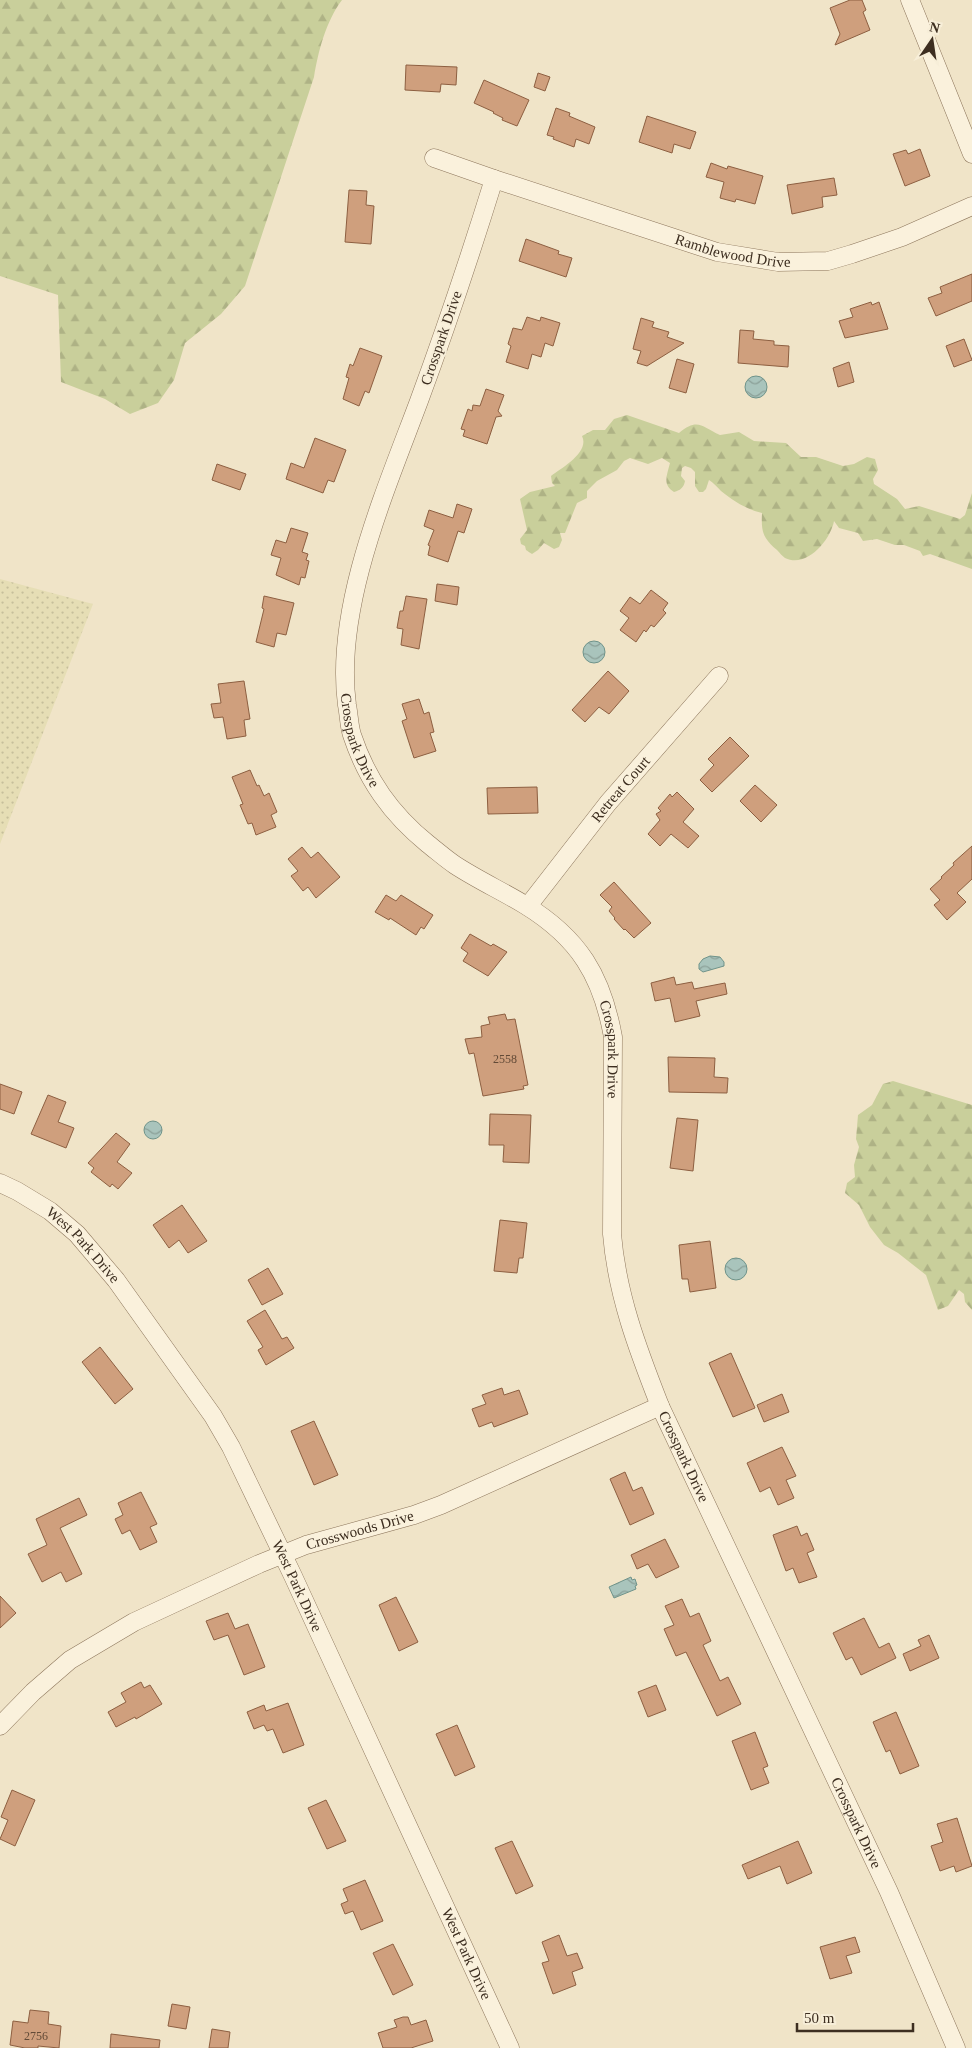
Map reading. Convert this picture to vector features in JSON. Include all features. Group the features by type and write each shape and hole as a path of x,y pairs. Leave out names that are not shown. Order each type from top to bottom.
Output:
{"street":[{"path":"910,0 972,154"},
{"path":"434,158 494,179"},
{"name":"Ramblewood Drive","path":"494,179 717,252 778,262 828,261 902,237 972,206"},
{"name":"Crosspark Drive","path":"494,179 363,561 353,598 345,648 345,689 351,733 374,783 390,807 408,828 454,864 528,906 571,940 595,976 608,1008 612,1037 612,1234 614,1263 620,1292 638,1350 660,1406 889,1892 956,2048"},
{"name":"Retreat Court","path":"528,906 606,806 719,676"},
{"name":"West Park Drive","path":"0,1183 18,1191 50,1211 78,1234 116,1280 213,1416 231,1447 282,1554 510,2048"},
{"name":"Crosswoods Drive","path":"0,1726 33,1692 70,1660 134,1622 282,1554 306,1545 414,1515 441,1505 660,1406"}],"shaded area":[{"path":"0,579 93,604 0,844"}],"green space":[{"path":"0,0 342,0 331,17 324,37 314,77 245,286 221,314 185,343 174,380 158,403 130,414 105,399 61,382 58,295 0,276"},
{"path":"627,415 679,433 685,428 696,424 720,435 739,432 754,441 786,443 801,457 816,457 843,466 854,464 867,457 875,459 878,470 873,479 874,484 897,499 905,509 919,506 960,519 965,515 972,493 972,569 930,554 923,556 920,551 904,545 895,545 877,539 863,541 858,533 839,528 834,521 828,536 817,550 802,559 793,560 785,558 766,538 762,525 762,513 751,510 736,502 709,480 706,489 703,492 699,492 695,486 695,472 685,466 682,468 681,476 685,481 684,485 674,492 667,483 670,463 662,458 648,464 630,458 624,461 617,470 597,481 587,491 587,498 577,503 565,533 560,533 562,540 559,547 554,549 544,543 532,554 526,550 525,546 521,544 520,539 527,530 520,499 530,492 555,486 552,483 551,476 579,454 583,442 582,436 593,430 605,430 614,419"},
{"path":"893,1081 972,1105 972,1310 965,1302 964,1294 959,1290 948,1306 938,1310 926,1275 898,1253 884,1245 870,1227 859,1205 845,1193 847,1183 855,1177 854,1165 859,1147 856,1139 858,1115 872,1105 883,1084"}],"water":[{"path":"756,376 766,383 767,387 760,397 756,398 746,391 745,387 752,377"},
{"path":"594,641 602,644 605,652 602,660 594,663 586,660 583,652 586,644"},
{"path":"710,956 720,957 724,962 724,966 703,972 699,969 699,964 703,959"},
{"path":"149,1121 157,1121 162,1126 160,1137 149,1139 144,1134 144,1126"},
{"path":"736,1258 744,1261 747,1269 744,1277 736,1280 728,1277 725,1269 728,1261"},
{"path":"631,1577 632,1580 635,1579 636,1589 614,1598 609,1587"}],"building":[{"path":"850,0 862,0 866,10 863,12 870,30 835,45 840,34 830,8"},
{"path":"406,65 457,67 456,85 441,84 440,92 405,90"},
{"path":"538,73 550,77 545,91 534,87"},
{"path":"484,80 529,100 517,126 502,120 503,118 494,112 474,103"},
{"path":"556,108 570,113 569,116 595,127 589,144 576,139 574,147 547,135"},
{"path":"647,116 696,132 690,149 674,144 672,153 639,142"},
{"path":"920,149 930,176 905,186 893,154 906,150 908,154"},
{"path":"711,163 727,169 728,166 763,176 755,204 736,199 735,202 720,198 724,182 706,177"},
{"path":"834,178 837,195 822,197 823,207 792,214 787,185"},
{"path":"349,190 367,191 366,205 374,206 371,244 345,242"},
{"path":"526,239 559,251 558,254 572,258 566,277 519,261"},
{"path":"972,274 972,301 936,316 928,298 942,293 940,287"},
{"path":"871,302 872,305 879,302 888,329 845,338 839,321 853,317 850,309"},
{"path":"527,317 540,321 541,317 560,323 553,346 545,343 541,357 532,354 528,369 506,362 511,346 508,344 513,328 522,330"},
{"path":"641,318 654,322 652,327 669,332 667,337 684,343 647,366 637,363 641,351 633,349"},
{"path":"740,330 754,331 753,339 774,341 774,345 789,346 788,367 738,363"},
{"path":"964,339 972,360 954,367 946,346"},
{"path":"360,348 382,356 369,393 365,391 359,406 343,399 349,378 346,377 350,364 353,366"},
{"path":"677,359 694,364 686,393 669,388"},
{"path":"849,362 854,382 838,387 833,368"},
{"path":"486,389 504,395 498,411 502,416 496,417 487,444 463,436 465,430 461,429 468,409 472,411 473,405 480,406"},
{"path":"315,438 346,450 334,482 328,480 323,493 286,479 291,463 304,468"},
{"path":"217,464 246,474 240,490 212,480"},
{"path":"457,504 472,509 464,533 458,531 448,562 428,555 430,546 428,545 434,530 424,526 429,510 453,518"},
{"path":"291,528 308,533 302,552 308,554 306,560 309,561 305,578 301,577 299,585 276,575 281,558 271,555 276,540 286,543"},
{"path":"437,584 459,587 457,605 435,601"},
{"path":"651,590 668,603 663,610 666,613 654,627 651,625 646,632 644,630 636,642 620,630 629,618 620,611 630,597 640,604"},
{"path":"264,596 294,603 286,635 277,633 274,647 256,642 264,609 262,608"},
{"path":"406,596 427,599 419,649 401,645 403,629 397,628 400,611 403,611"},
{"path":"608,671 629,691 609,714 599,707 585,722 572,710"},
{"path":"244,681 250,719 244,720 246,736 227,739 223,717 214,718 211,704 221,703 218,684"},
{"path":"419,699 424,714 429,712 434,732 430,733 436,751 414,758 402,721 407,719 402,704"},
{"path":"730,737 749,756 712,792 700,780 714,765 708,759"},
{"path":"250,770 264,796 269,793 277,812 271,815 276,827 256,835 252,823 248,824 240,805 243,804 232,777"},
{"path":"755,785 777,805 761,822 740,801"},
{"path":"537,787 538,813 488,814 487,788"},
{"path":"677,792 694,809 683,822 699,836 688,848 671,834 660,846 648,834 660,820 656,814 661,811 658,808 670,794 672,797"},
{"path":"972,846 972,879 957,893 966,902 947,920 934,905 940,900 930,889 954,865 953,863"},
{"path":"302,847 311,858 318,852 340,877 316,898 308,887 303,891 291,876 298,871 288,859"},
{"path":"614,882 651,923 634,938 614,919 609,911 612,907 600,895"},
{"path":"386,895 396,901 401,895 433,915 424,929 421,927 416,935 390,918 389,920 375,912"},
{"path":"470,934 491,946 493,944 507,952 488,976 463,961 468,953 461,948"},
{"path":"674,977 676,985 692,982 694,989 725,983 727,994 696,1001 700,1016 675,1022 670,998 655,1001 651,983"},
{"path":"505,1014 507,1020 515,1019 528,1085 523,1086 524,1089 483,1096 474,1053 469,1054 465,1039 482,1037 481,1026 490,1024 488,1017"},
{"path":"668,1057 715,1058 714,1077 728,1078 727,1093 669,1092"},
{"path":"0,1084 22,1092 14,1114 0,1109"},
{"path":"48,1095 66,1102 58,1122 74,1128 66,1148 31,1134"},
{"path":"490,1114 531,1115 529,1163 503,1162 504,1145 489,1145"},
{"path":"677,1118 698,1120 693,1171 670,1168"},
{"path":"116,1133 130,1144 117,1162 132,1173 118,1189 112,1184 110,1187 91,1172 94,1168 88,1163"},
{"path":"182,1205 207,1241 188,1253 179,1240 169,1248 153,1225"},
{"path":"500,1220 527,1223 523,1258 519,1258 517,1273 494,1271"},
{"path":"710,1241 716,1288 690,1292 688,1279 682,1279 679,1245"},
{"path":"268,1268 283,1294 262,1305 248,1280"},
{"path":"265,1310 282,1339 287,1337 294,1348 266,1365 258,1350 263,1347 247,1321"},
{"path":"100,1347 133,1389 115,1404 82,1362"},
{"path":"731,1353 755,1408 733,1417 709,1363"},
{"path":"502,1388 504,1395 519,1390 528,1414 494,1427 492,1422 479,1427 472,1409 486,1404 482,1395"},
{"path":"782,1394 789,1412 764,1422 757,1405"},
{"path":"314,1421 338,1475 314,1485 291,1431"},
{"path":"782,1447 796,1476 786,1480 794,1498 778,1505 770,1487 760,1492 747,1463"},
{"path":"625,1472 633,1491 642,1487 654,1514 630,1525 610,1479"},
{"path":"141,1492 157,1524 150,1527 157,1542 140,1550 130,1530 122,1534 115,1519 123,1515 118,1503"},
{"path":"79,1498 87,1515 60,1528 82,1574 66,1582 61,1572 42,1582 28,1554 47,1545 36,1519"},
{"path":"797,1526 801,1536 807,1533 814,1550 807,1553 817,1577 799,1583 793,1568 786,1571 773,1535"},
{"path":"665,1539 679,1567 656,1578 648,1564 637,1569 631,1555"},
{"path":"0,1596 16,1613 0,1628"},
{"path":"396,1597 418,1642 399,1651 379,1605"},
{"path":"682,1599 690,1617 699,1613 711,1641 703,1645 720,1681 728,1677 741,1704 717,1716 686,1652 676,1656 664,1629 674,1625 665,1606"},
{"path":"228,1613 235,1629 248,1624 265,1667 244,1675 228,1635 214,1640 206,1621"},
{"path":"864,1618 879,1648 889,1643 896,1658 861,1675 852,1657 846,1660 833,1633"},
{"path":"929,1635 939,1658 910,1671 903,1654 921,1646 918,1640"},
{"path":"141,1682 144,1688 150,1685 162,1704 136,1719 135,1717 116,1727 108,1712 126,1702 121,1693"},
{"path":"656,1685 666,1710 648,1717 638,1692"},
{"path":"288,1703 304,1745 283,1753 273,1729 267,1731 264,1725 254,1729 247,1712 264,1705 266,1711"},
{"path":"896,1712 919,1766 900,1774 890,1750 886,1752 873,1722"},
{"path":"457,1725 475,1767 455,1776 436,1734"},
{"path":"755,1732 768,1766 763,1768 769,1783 751,1790 732,1741"},
{"path":"12,1790 35,1800 15,1846 0,1839 8,1820 1,1817"},
{"path":"326,1800 346,1841 327,1849 308,1808"},
{"path":"957,1818 972,1866 956,1872 954,1866 940,1871 931,1846 943,1842 937,1824"},
{"path":"512,1841 533,1886 516,1894 495,1848"},
{"path":"798,1841 812,1873 787,1884 780,1866 748,1879 742,1865"},
{"path":"365,1880 383,1921 361,1930 353,1911 345,1914 341,1904 348,1901 343,1889"},
{"path":"559,1935 567,1956 577,1953 583,1968 572,1972 576,1985 553,1994 542,1963 549,1961 542,1942"},
{"path":"855,1937 860,1952 846,1956 852,1973 830,1979 820,1947"},
{"path":"393,1944 413,1985 393,1995 373,1953"},
{"path":"172,2004 190,2007 186,2029 168,2026"},
{"path":"30,2010 49,2012 48,2024 61,2026 59,2048 38,2046 38,2048 25,2048 10,2045 13,2021 28,2023"},
{"path":"408,2017 411,2025 426,2020 433,2041 411,2048 383,2048 378,2033 397,2027 394,2020"},
{"path":"212,2029 230,2032 228,2048 209,2048"},
{"path":"111,2034 160,2040 159,2048 110,2048"}]}
